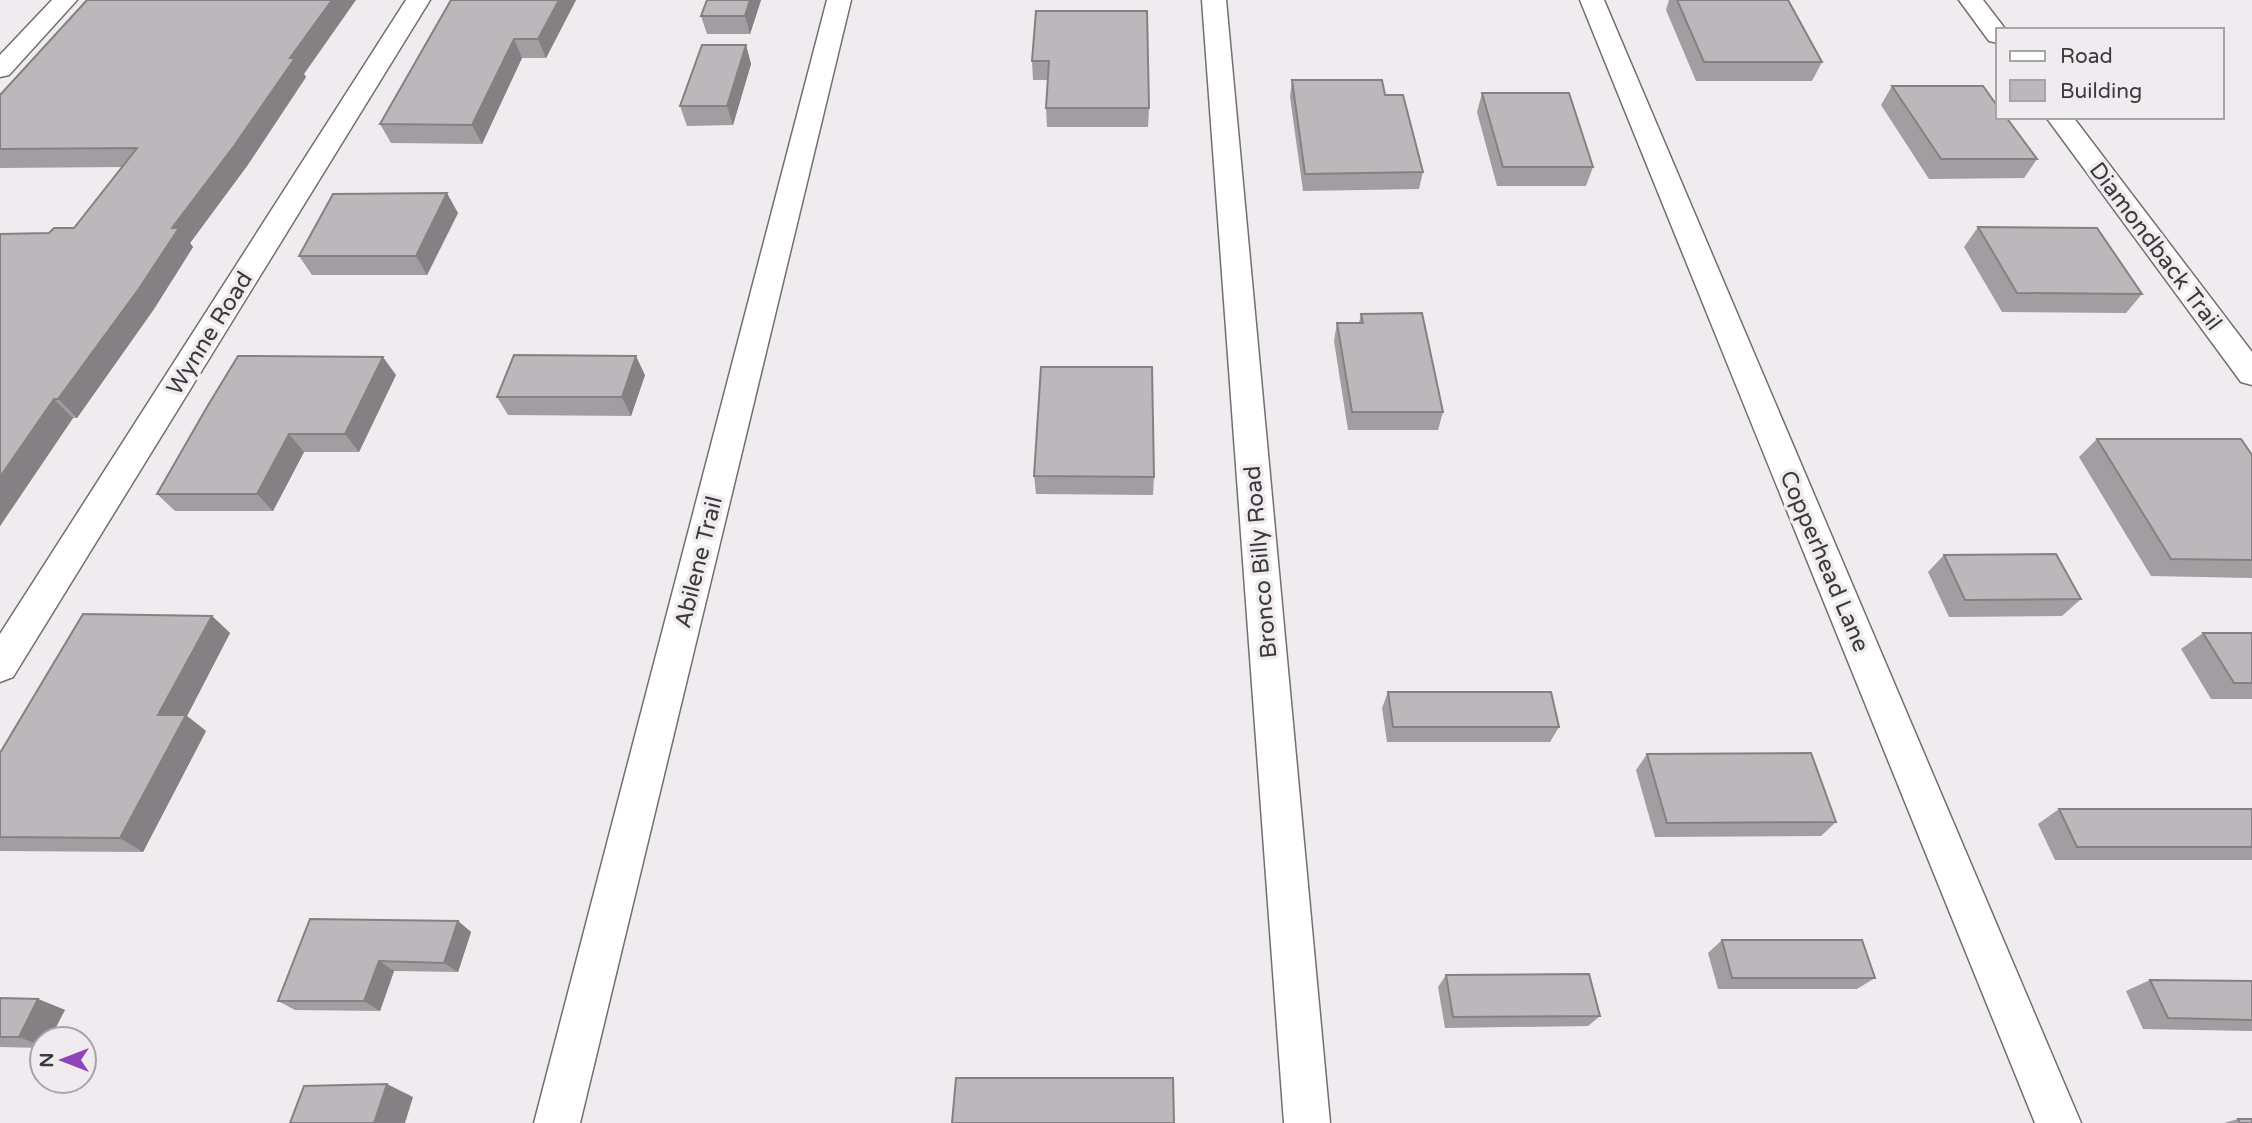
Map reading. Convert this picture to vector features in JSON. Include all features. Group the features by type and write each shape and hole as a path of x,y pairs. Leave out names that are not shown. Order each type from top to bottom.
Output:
{"street":[{"path":"0,70 65,0"},
{"name":"Wynne Road","path":"0,666 418,0"},
{"name":"Abilene Trail","path":"557,1123 839,0"},
{"name":"Bronco Billy Road","path":"1214,0 1307,1123"},
{"name":"Copperhead Lane","path":"1592,0 2058,1123"},
{"path":"1971,0 1996,33"},
{"name":"Diamondback Trail","path":"2061,119 2252,374"}],"building":[{"path":"87,0 332,0 290,58 295,58 234,146 172,228 179,228 138,290 58,399 54,399 0,477 0,234 49,233 54,228 74,228 137,148 0,149 0,95"},
{"path":"451,0 559,0 538,39 514,39 472,125 380,124"},
{"path":"707,0 750,0 745,16 701,16"},
{"path":"1677,0 1788,0 1822,62 1704,62"},
{"path":"1036,11 1147,11 1149,108 1046,108 1049,61 1032,61"},
{"path":"702,45 746,45 727,106 680,106"},
{"path":"1292,80 1382,80 1385,95 1403,95 1423,172 1305,174"},
{"path":"1892,86 1983,86 1996,104 1996,119 2007,119 2037,159 1941,159"},
{"path":"1482,93 1569,93 1593,167 1503,167"},
{"path":"447,193 416,256 299,256 333,194"},
{"path":"1978,227 2097,228 2142,294 2017,293"},
{"path":"1422,313 1443,412 1352,412 1337,323 1363,323 1361,314"},
{"path":"514,355 636,356 622,397 497,397"},
{"path":"238,356 383,357 345,434 289,434 257,494 157,494 207,407"},
{"path":"1041,367 1152,367 1154,477 1034,476"},
{"path":"2097,439 2241,439 2252,455 2252,560 2171,559"},
{"path":"2056,554 2081,599 1965,600 1944,555"},
{"path":"83,614 212,616 158,715 186,715 120,838 0,837 0,753"},
{"path":"2203,633 2252,633 2252,683 2234,683"},
{"path":"1388,692 1551,692 1559,727 1393,727"},
{"path":"1811,753 1836,822 1667,823 1647,754"},
{"path":"2059,809 2252,809 2252,847 2077,847"},
{"path":"310,919 458,921 444,963 379,961 364,1001 278,1001"},
{"path":"1722,940 1862,940 1875,978 1732,978"},
{"path":"1589,974 1600,1016 1453,1017 1446,975"},
{"path":"2150,980 2252,981 2252,1020 2168,1018"},
{"path":"0,998 38,999 19,1037 0,1037"},
{"path":"956,1078 1173,1078 1174,1123 952,1123"},
{"path":"387,1084 374,1123 290,1123 304,1086"},
{"path":"2238,1119 2252,1119 2252,1123 2240,1123"}]}
